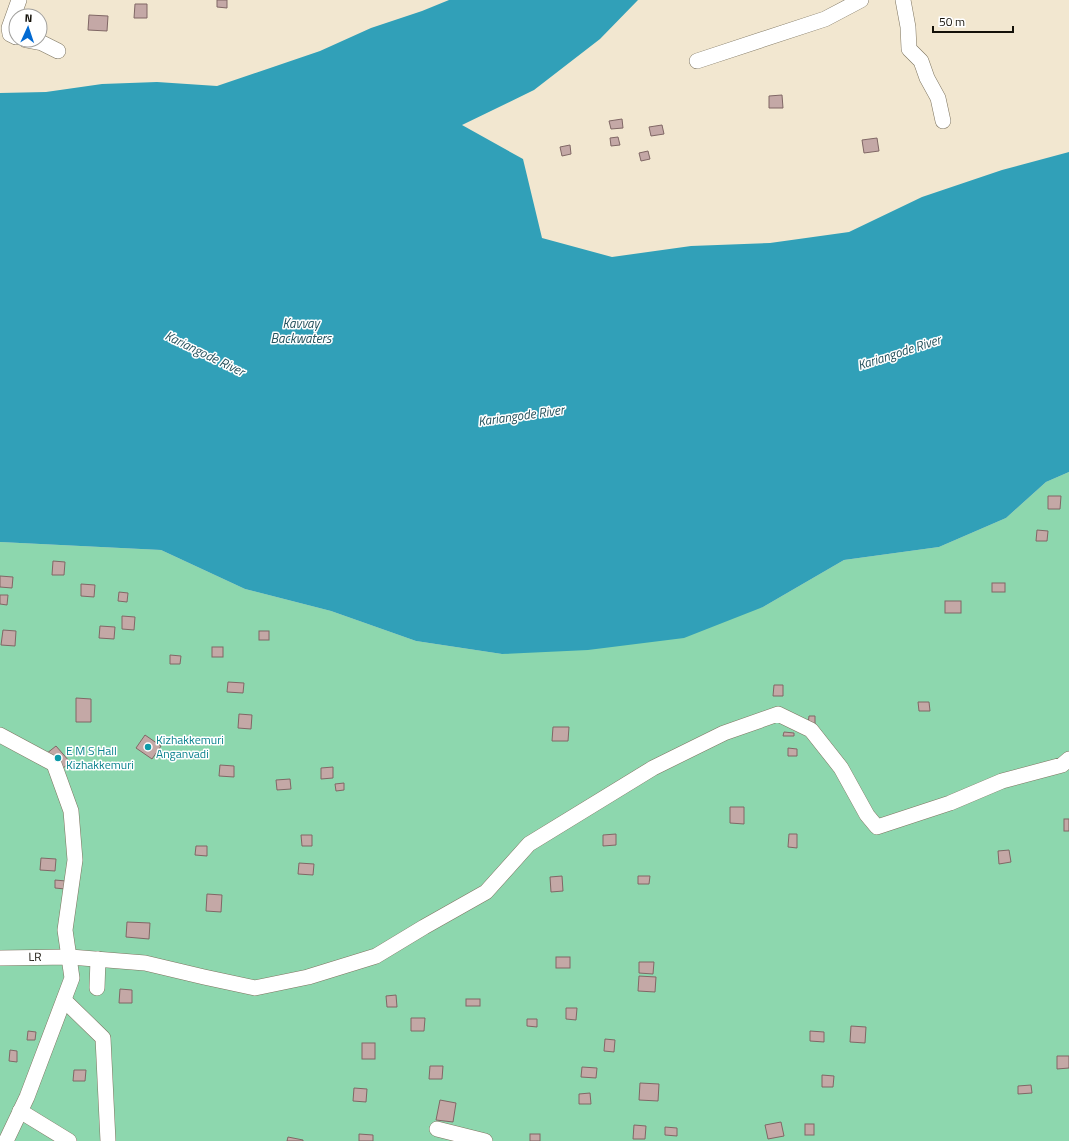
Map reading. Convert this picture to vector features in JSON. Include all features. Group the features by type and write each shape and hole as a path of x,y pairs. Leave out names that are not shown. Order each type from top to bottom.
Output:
{"street":[{"path":"696,61 825,19 862,0"},
{"path":"902,0 908,27 910,49 921,61 926,78 938,98 943,121"},
{"path":"48,46 58,51"},
{"name":"LR","path":"0,958 70,957 145,963 255,988 308,976 376,956 486,892 529,844 653,768 724,733 778,714 811,730 841,768 866,815 877,828 950,803 1002,781 1062,765 1069,759"},
{"path":"0,735 54,764 71,811 75,860 65,930 72,978 27,1097 6,1141"},
{"path":"97,988 98,959"},
{"path":"64,1000 104,1038 108,1141"},
{"path":"20,1111 69,1141"},
{"path":"437,1129 485,1141"}],"green space":[{"path":"1069,472 1069,1141 0,1141 0,542 161,550 245,589 331,611 416,641 502,654 763,607 844,560 939,547 1006,518 1046,482"}],"water":[{"name":"Kavvay Backwaters","path":"449,0 638,0 600,39 534,90 462,125 523,159 542,238 612,257 691,246 770,243 849,232 922,197 1002,170 1069,152 1069,472 1046,482 1006,518 939,547 844,560 763,607 684,638 588,650 502,654 416,641 331,611 245,589 161,550 0,542 0,93 46,92 102,84 157,82 217,86 320,51 371,28 422,11"}],"building":[{"path":"217,0 227,0 227,8 217,7"},
{"path":"135,4 147,4 147,18 134,18"},
{"path":"89,15 108,16 107,31 88,30"},
{"path":"782,95 783,108 769,108 769,96"},
{"path":"622,119 623,128 611,129 609,121"},
{"path":"662,125 664,134 651,136 649,127"},
{"path":"618,137 620,145 611,146 610,138"},
{"path":"877,138 879,151 864,153 862,140"},
{"path":"570,145 571,154 562,156 560,147"},
{"path":"648,151 650,159 641,161 639,153"},
{"path":"1048,496 1061,496 1060,509 1048,509"},
{"path":"1037,530 1048,531 1047,541 1036,541"},
{"path":"53,561 65,562 64,575 52,575"},
{"path":"0,576 13,577 12,588 0,587"},
{"path":"992,583 1005,583 1005,592 992,592"},
{"path":"81,584 95,585 94,597 81,596"},
{"path":"119,592 128,593 127,602 118,601"},
{"path":"0,595 8,595 7,605 0,604"},
{"path":"945,601 961,601 961,613 945,613"},
{"path":"122,616 135,617 134,630 122,629"},
{"path":"100,626 115,627 114,639 99,638"},
{"path":"3,630 16,631 15,646 1,645"},
{"path":"259,631 269,631 269,640 259,640"},
{"path":"212,647 223,647 223,657 212,657"},
{"path":"170,655 181,656 180,664 170,664"},
{"path":"228,682 244,683 243,693 227,692"},
{"path":"774,685 783,685 783,696 773,696"},
{"path":"76,698 91,699 91,722 76,722"},
{"path":"918,702 929,702 930,711 919,711"},
{"path":"239,714 252,715 251,729 238,728"},
{"path":"809,716 815,716 815,724 808,724"},
{"path":"553,727 569,727 568,741 552,741"},
{"path":"784,732 794,733 794,736 783,736"},
{"name":"Kizhakkemuri Anganvadi","path":"145,735 161,746 152,759 136,748"},
{"name":"E M S Hall Kizhakkemuri","path":"56,746 70,762 61,770 46,754"},
{"path":"788,748 797,749 797,756 788,756"},
{"path":"220,765 234,766 234,777 219,776"},
{"path":"333,767 333,778 321,779 321,768"},
{"path":"290,779 291,789 277,790 276,780"},
{"path":"344,783 344,790 336,791 335,784"},
{"path":"730,807 744,807 744,824 730,823"},
{"path":"1064,819 1069,819 1069,831 1064,831"},
{"path":"616,834 616,845 603,846 603,835"},
{"path":"789,834 797,834 797,848 788,847"},
{"path":"301,835 312,835 312,846 302,846"},
{"path":"196,846 207,846 207,856 195,855"},
{"path":"1009,850 1011,862 999,864 998,851"},
{"path":"41,858 56,859 55,871 40,870"},
{"path":"299,863 314,864 313,875 298,874"},
{"path":"562,876 563,891 551,892 550,877"},
{"path":"638,876 650,876 649,884 638,884"},
{"path":"55,880 66,881 65,889 55,888"},
{"path":"207,894 222,895 221,912 206,911"},
{"path":"127,922 150,923 149,939 126,937"},
{"path":"556,957 570,957 570,968 556,968"},
{"path":"639,962 654,962 653,974 639,973"},
{"path":"639,976 656,977 655,992 638,991"},
{"path":"120,989 132,990 132,1003 119,1003"},
{"path":"396,995 397,1007 387,1007 386,996"},
{"path":"466,999 480,999 480,1006 466,1006"},
{"path":"566,1008 577,1008 576,1020 566,1019"},
{"path":"411,1018 425,1018 424,1031 411,1031"},
{"path":"527,1019 537,1019 537,1027 527,1026"},
{"path":"851,1026 866,1027 865,1043 850,1042"},
{"path":"28,1031 36,1032 35,1040 27,1040"},
{"path":"810,1031 824,1032 824,1042 810,1041"},
{"path":"605,1039 615,1040 614,1052 604,1051"},
{"path":"362,1043 375,1043 375,1059 362,1059"},
{"path":"10,1050 17,1051 17,1062 9,1061"},
{"path":"1057,1056 1069,1056 1069,1068 1057,1069"},
{"path":"430,1066 443,1066 442,1079 429,1079"},
{"path":"582,1067 597,1068 596,1078 581,1077"},
{"path":"74,1070 86,1070 85,1081 73,1081"},
{"path":"822,1075 834,1076 833,1087 822,1087"},
{"path":"640,1083 659,1084 658,1101 639,1100"},
{"path":"1031,1085 1032,1093 1018,1094 1018,1086"},
{"path":"354,1088 367,1089 366,1102 353,1101"},
{"path":"590,1093 591,1104 579,1104 579,1094"},
{"path":"440,1100 456,1103 453,1122 436,1120"},
{"path":"781,1122 784,1136 768,1139 765,1125"},
{"path":"805,1124 814,1124 814,1135 805,1135"},
{"path":"634,1125 646,1126 645,1139 633,1139"},
{"path":"665,1127 677,1128 677,1136 665,1135"},
{"path":"359,1134 373,1135 373,1141 359,1141"},
{"path":"530,1134 540,1134 540,1141 530,1141"},
{"path":"288,1137 303,1140 303,1141 287,1141"}],"place":[{"name":"Kizhakkemuri Anganvadi","path":"148,747"},
{"name":"E M S Hall Kizhakkemuri","path":"58,758"}],"water label":[{"name":"Kariangode River","path":"899,352"},
{"name":"Kariangode River","path":"205,353"},
{"name":"Kariangode River","path":"521,415"}]}
